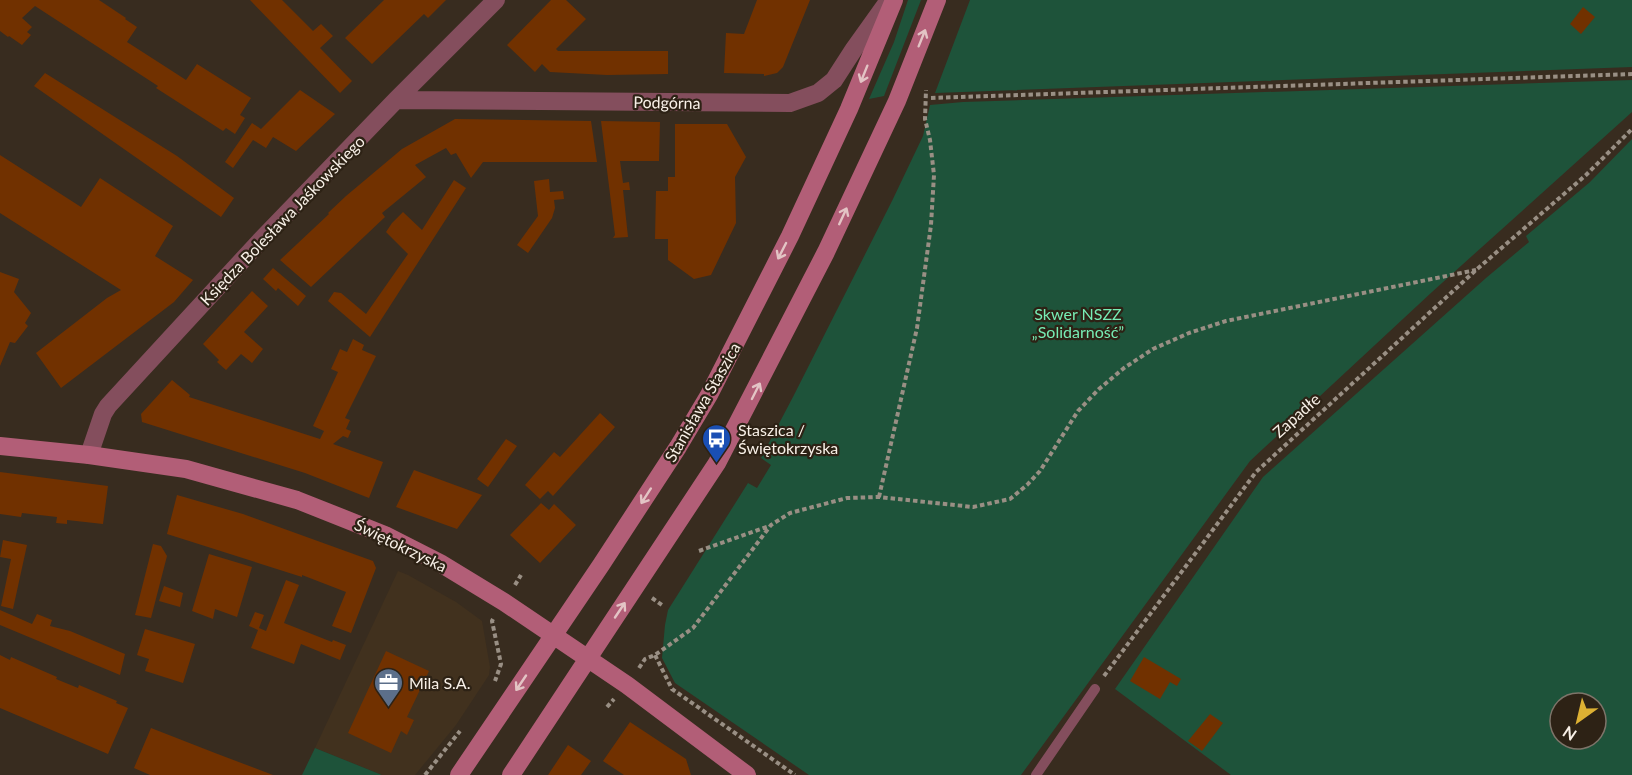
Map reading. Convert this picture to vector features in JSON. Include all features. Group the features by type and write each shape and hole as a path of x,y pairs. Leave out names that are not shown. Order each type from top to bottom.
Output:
{"main road":[{"name":"Stanisława Staszica","path":"459,775 678,447 709,395 790,236 849,110 894,0"},
{"path":"511,775 717,464 826,252 897,101 937,0"},
{"name":"Świętokrzyska","path":"0,446 89,455 186,469 297,500 385,535 440,563 554,635 627,685 737,772"}],"street":[{"name":"Księdza Bolesława Jaśkowskiego","path":"89,455 108,406 260,241 496,0"},
{"name":"Podgórna","path":"396,100 790,103 818,93 834,80 889,0"}],"lane":[{"path":"1036,775 1095,688"}],"path":[{"path":"931,98 1632,74"},
{"path":"879,497 916,328 931,225 934,175 924,98"},
{"name":"Zapadłe","path":"1095,688 1256,472 1476,270 1586,175 1632,129"},
{"path":"699,551 771,525 790,513 847,498 879,497 973,507 1010,499 1040,471 1078,411 1124,368 1153,349 1189,333 1226,321 1476,270"},
{"path":"771,525 693,628 655,655 672,689 795,775"},
{"path":"425,775 465,725"}],"shaded area":[{"path":"398,571 456,602 482,621 490,667 489,675 456,725 415,775 382,775 315,748"}],"green space":[{"path":"908,0 921,0 884,96 869,99 894,42"},
{"path":"970,0 1632,0 1632,67 935,93"},
{"name":"Skwer NSZZ „Solidarność”","path":"1632,80 1632,112 1432,292 1250,461 1021,775 809,775 675,683 662,658 668,610 748,483 757,488 771,465 761,458 892,201 923,136 930,105 963,102"},
{"path":"1632,139 1632,775 1231,775 1115,689 1263,477 1529,242 1526,236 1590,182"},
{"path":"315,748 382,775 302,775"}],"building":[{"path":"0,0 99,0 137,27 127,42 186,80 197,64 251,98 240,115 245,118 235,134 226,128 223,131 35,6 22,18 32,27 27,32 31,35 22,45 0,31"},
{"path":"250,0 282,0 313,31 321,24 333,36 320,48 352,81 340,93"},
{"path":"384,0 446,0 428,18 424,14 372,64 345,38"},
{"path":"551,0 566,0 586,19 556,49 558,51 668,51 668,74 607,75 550,72 542,64 535,72 507,45"},
{"path":"757,0 810,0 783,67 777,73 764,76 764,74 724,73 726,33 744,34"},
{"path":"1583,7 1595,17 1581,34 1570,24"},
{"path":"45,73 177,156 234,198 221,217 34,86"},
{"path":"300,90 335,114 296,151 273,137 266,148 253,140 233,168 225,162 252,123 261,129"},
{"path":"455,119 591,121 597,162 483,162 471,178 456,153 451,155 446,148 415,165 426,177 382,213 385,217 311,287 280,260 346,196 402,149"},
{"path":"601,121 660,122 659,161 620,161 623,183 629,182 630,190 623,190 628,237 613,238 615,235"},
{"path":"675,124 727,124 746,157 735,177 736,223 711,275 694,279 668,260 668,239 655,239 656,191 668,191 668,177 675,177"},
{"path":"0,155 81,207 100,178 173,226 155,256 193,280 174,302 61,388 36,353 107,298 121,290 0,213"},
{"path":"549,179 550,192 563,191 564,199 554,200 555,208 552,218 528,253 517,245 538,216 534,181"},
{"path":"454,180 466,188 370,337 328,301 334,292 341,293 366,314 408,254 386,232 403,212 422,230"},
{"path":"273,268 306,296 298,306 278,288 276,291 263,279"},
{"path":"0,272 19,279 14,292 31,313 25,323 28,326 15,343 10,342 0,366"},
{"path":"252,291 268,306 244,332 263,349 252,363 241,354 226,370 203,344"},
{"path":"353,339 364,345 362,350 376,356 345,418 350,420 346,429 351,431 348,438 343,436 333,444 383,462 369,498 305,473 142,422 141,414 172,380 190,395 189,397 320,439 324,431 313,426 338,372 331,369 340,349 347,352"},
{"path":"600,413 615,427 553,496 548,491 540,499 525,485 554,452 560,457"},
{"path":"506,439 517,446 488,487 477,479"},
{"path":"414,470 482,495 457,529 396,507"},
{"path":"0,472 108,486 103,524 67,520 67,524 56,523 57,517 22,513 21,517 0,514"},
{"path":"177,495 243,514 373,561 376,568 351,633 332,626 346,592 302,575 302,577 167,534"},
{"path":"541,503 549,510 554,504 576,525 540,563 510,535"},
{"path":"3,540 27,545 13,609 1,606 11,559 0,557"},
{"path":"153,544 161,546 167,556 151,618 135,615"},
{"path":"209,554 252,567 237,617 215,609 213,619 192,611"},
{"path":"286,580 299,585 284,623 332,642 333,640 346,645 340,660 301,644 294,664 251,648 258,630 249,626 255,612 264,615 259,628 266,631"},
{"path":"164,586 183,593 180,607 159,601"},
{"path":"0,610 32,624 37,614 52,620 50,626 70,631 125,654 120,675 0,625"},
{"path":"145,629 195,644 183,683 145,671 149,659 137,655"},
{"path":"386,651 429,671 407,717 414,720 407,735 401,731 391,753 348,733"},
{"path":"0,655 10,660 11,657 78,688 79,685 128,708 108,754 0,708"},
{"path":"1144,657 1181,679 1177,686 1170,682 1160,699 1130,681"},
{"path":"1210,714 1223,723 1202,751 1188,741"},
{"path":"630,722 686,759 691,775 624,775 603,761"},
{"path":"151,728 273,775 150,775 134,768"},
{"path":"568,745 591,761 581,775 548,775"}],"place":[{"name":"Staszica / Świętokrzyska","path":"717,464"},
{"name":"Mila S.A.","path":"388,708"}]}
